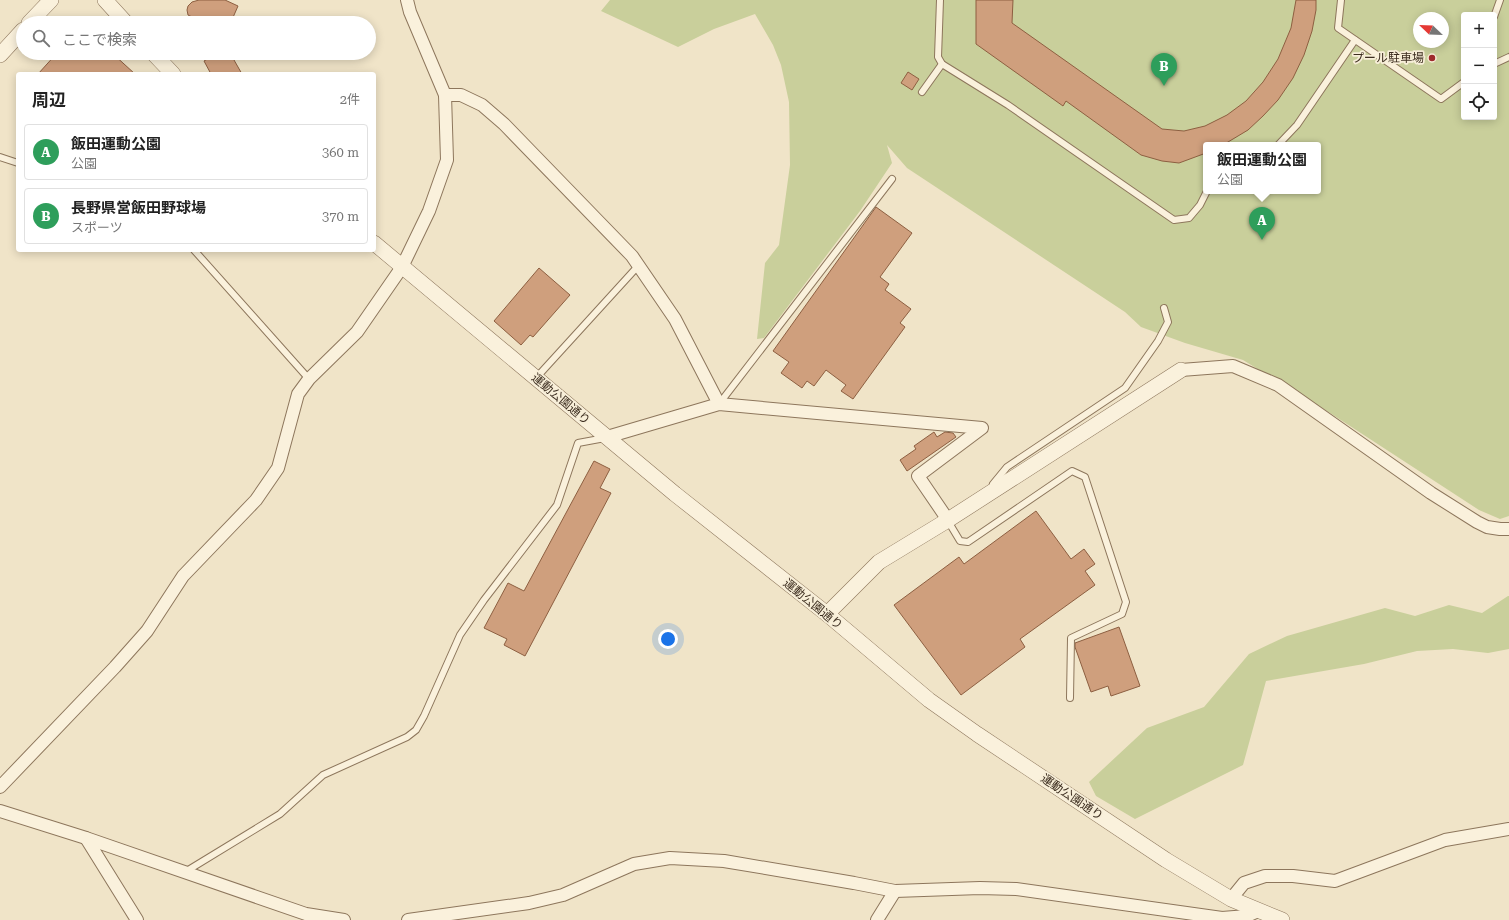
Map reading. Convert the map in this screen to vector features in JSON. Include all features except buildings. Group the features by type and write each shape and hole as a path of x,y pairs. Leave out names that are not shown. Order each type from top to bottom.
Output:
{"street":[{"path":"36,16 51,0"},
{"path":"105,0 120,16"},
{"path":"0,787 116,667 147,631 183,576 256,500 278,468 298,394 309,379 357,332 402,267 429,211 447,160 445,96 410,12 407,0"},
{"path":"0,55 16,38"},
{"path":"160,60 171,72"},
{"path":"445,96 461,95 482,105 504,124 632,256 675,319 719,404"},
{"name":"運動公園通り","path":"376,245 676,494 827,614 929,700 977,734 1166,860 1231,899 1282,920"},
{"path":"827,614 879,562 980,500 1181,370 1234,366 1278,385 1431,493 1477,522 1487,527 1509,529"},
{"path":"607,437 719,404 982,428 918,476 948,520"},
{"path":"0,811 86,838 306,914 344,920"},
{"path":"1231,899 1244,883 1265,876 1293,876 1335,881 1445,840 1509,828"},
{"path":"86,838 137,920"},
{"path":"408,920 529,904 563,895 634,864 670,858 724,861 895,891 980,888 1016,890 1222,918 1246,916 1258,911"},
{"path":"877,920 895,891"}],"lane":[{"path":"940,0 938,57 942,64 1008,105 1174,220 1189,218 1200,205 1206,194"},
{"path":"1341,0 1338,28 1355,40 1441,99 1461,84"},
{"path":"1496,12 1500,0"},
{"path":"1281,142 1297,124 1355,40"},
{"path":"1497,63 1509,57"},
{"path":"922,92 942,64"},
{"path":"0,157 16,162"},
{"path":"719,404 892,180"},
{"path":"196,252 309,379"},
{"path":"536,378 639,265"},
{"path":"980,500 1007,468 1125,388 1165,329 1168,322 1164,308"},
{"path":"184,873 280,814 323,775 407,737 416,730 424,716 460,635 484,600 556,505 578,443 607,437"},
{"path":"948,520 960,541 968,542 1072,471 1085,477 1126,602 1122,614 1071,638 1070,698"}],"green space":[{"path":"610,0 1509,0 1509,516 1500,519 1479,510 1330,413 1243,360 1185,343 1141,327 1125,312 907,168 887,145 892,163 860,211 764,338 757,339 765,263 779,245 790,165 789,102 781,65 773,45 755,14 714,29 678,47 601,11"},
{"path":"1508,596 1509,649 1488,653 1453,649 1417,651 1364,664 1266,681 1243,765 1135,819 1096,796 1089,782 1147,728 1204,707 1249,654 1287,636 1385,608 1415,616 1449,605 1482,613"}],"place":[{"name":"プール駐車場","path":"1432,58"},
{"name":"長野県営飯田野球場","path":"1164,86"},
{"name":"飯田運動公園","path":"1262,240"}]}
